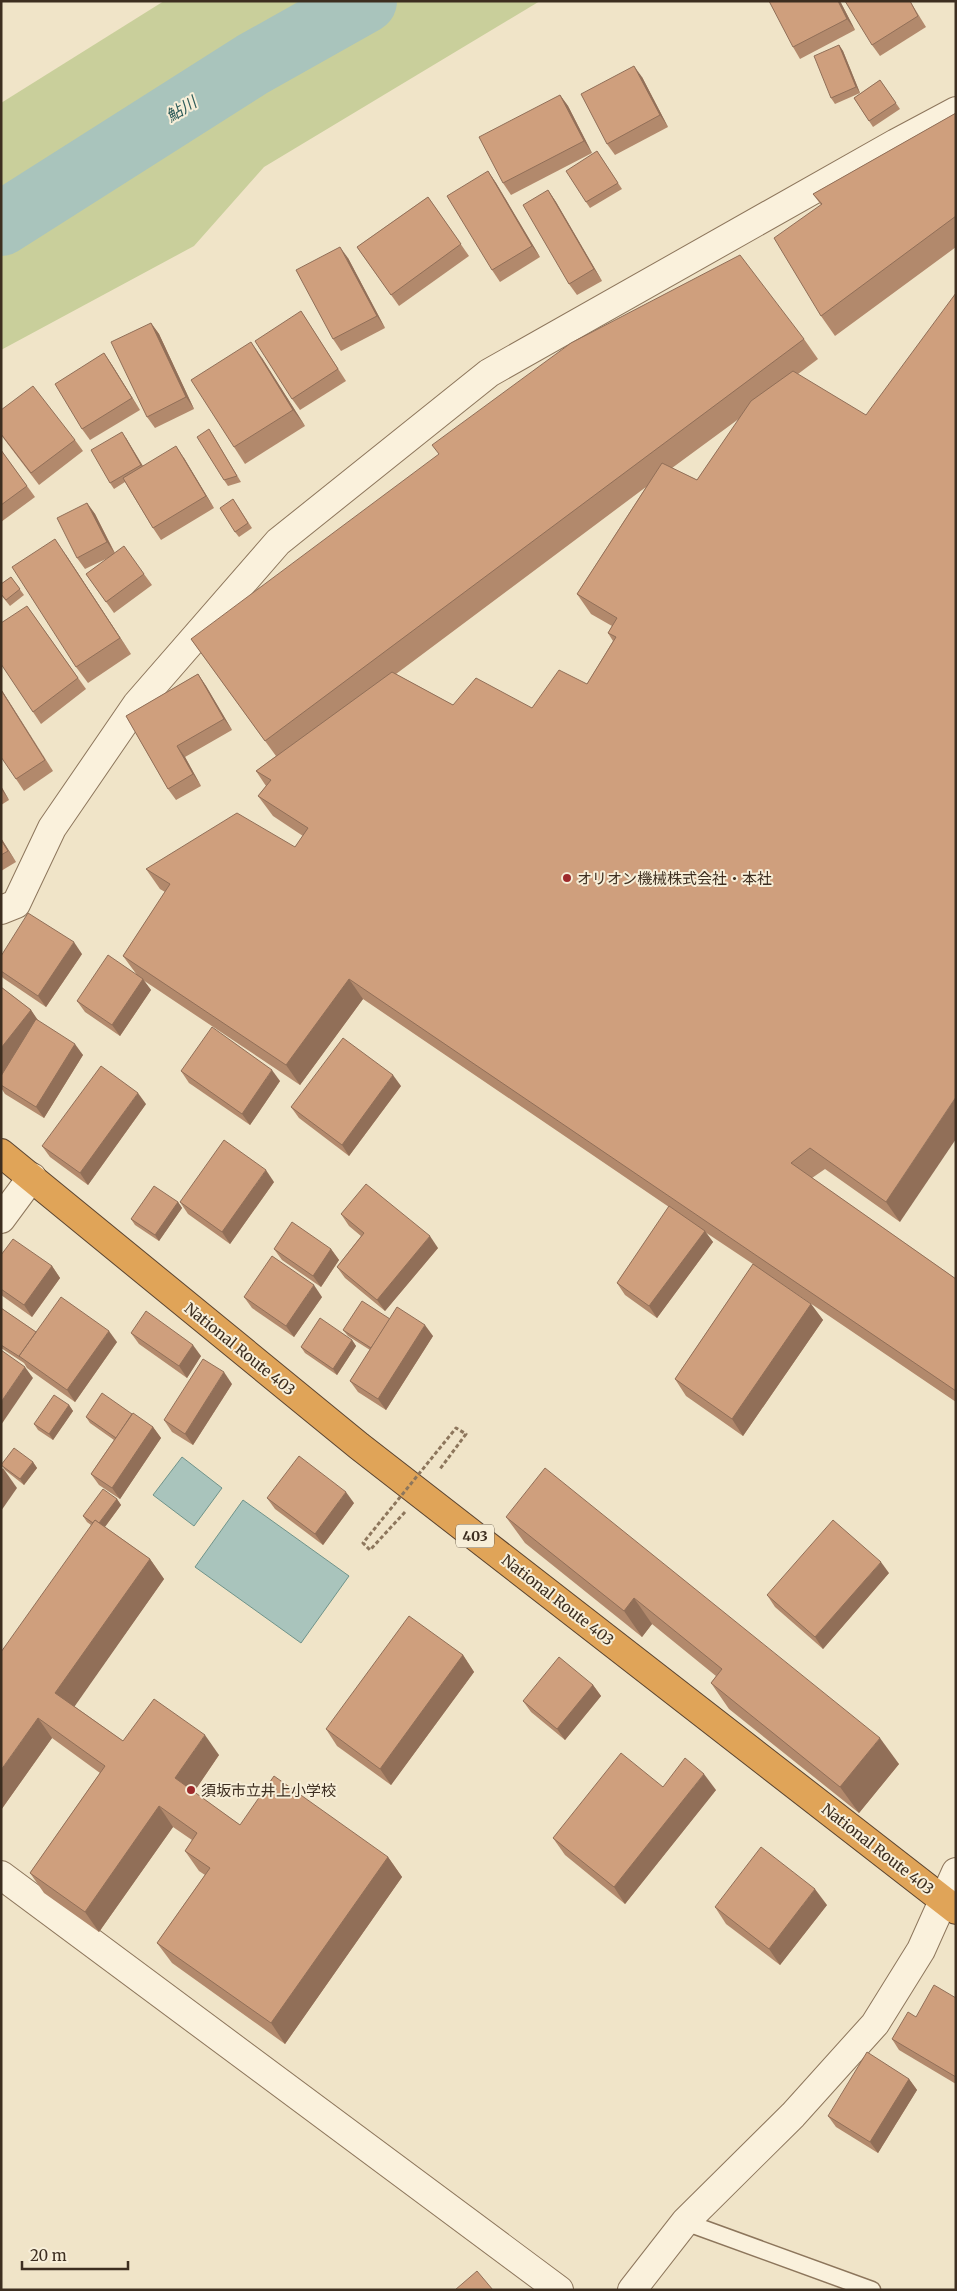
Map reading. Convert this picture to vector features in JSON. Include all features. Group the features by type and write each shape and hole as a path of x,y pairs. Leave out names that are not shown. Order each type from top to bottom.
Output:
{"highway":[{"name":"National Route 403","path":"1,1153 359,1446 949,1905"}],"street":[{"path":"1,910 16,904 52,828 137,704 278,542 489,373 896,143 956,112"},
{"path":"1,1219 32,1177"},
{"path":"632,2290 685,2222 793,2115 876,2024 949,1905 956,1872"},
{"path":"1,1876 559,2290"}],"lane":[{"path":"685,2222 872,2290"}],"path":[{"path":"405,1512 370,1550 363,1543 456,1428 466,1434 440,1468"}],"green space":[{"path":"164,1 321,1 1,198 1,103"},
{"path":"394,1 540,1 264,167 194,246 1,350 1,242 97,177 244,87"}],"water":[{"path":"182,1457 222,1488 194,1526 153,1495"},
{"path":"243,1500 349,1576 301,1643 195,1567"}],"building":[{"path":"769,1 838,1 847,19 793,47"},
{"path":"845,1 910,1 918,16 872,45"},
{"path":"839,45 856,87 831,98 814,56"},
{"path":"634,66 660,115 607,144 581,94"},
{"path":"880,80 896,103 869,121 854,98"},
{"path":"560,95 584,141 503,183 479,137"},
{"path":"956,113 956,216 821,316 774,238 822,204 813,194"},
{"path":"597,151 618,183 586,202 566,171"},
{"path":"488,171 532,246 492,270 447,196"},
{"path":"548,190 594,269 569,284 523,205"},
{"path":"428,197 461,244 391,295 357,247"},
{"path":"340,247 377,316 333,339 296,270"},
{"path":"740,255 804,339 265,741 191,639 439,454 432,445 571,343"},
{"name":"オリオン機械株式会社・本社","path":"956,293 956,1097 886,1202 810,1148 791,1163 956,1279 956,1391 349,979 286,1065 123,956 170,884 146,869 237,813 295,847 308,828 258,796 271,780 256,771 392,672 453,705 476,678 532,708 559,670 587,684 616,637 608,633 617,618 577,594 662,463 697,480 751,401 793,371 866,415"},
{"path":"301,311 338,369 292,399 255,341"},
{"path":"151,323 186,397 147,417 111,342"},
{"path":"251,342 293,410 234,447 191,380"},
{"path":"104,353 132,398 82,429 55,384"},
{"path":"33,386 75,440 31,473 1,434 1,410"},
{"path":"209,429 237,476 224,480 197,437"},
{"path":"122,432 141,465 110,483 91,450"},
{"path":"176,446 206,496 153,528 123,478"},
{"path":"1,450 27,486 1,505"},
{"path":"233,499 248,523 235,532 220,508"},
{"path":"87,503 107,542 77,558 57,518"},
{"path":"55,539 120,638 76,667 12,567"},
{"path":"124,546 144,574 106,602 86,574"},
{"path":"11,577 20,589 6,600 1,594 1,584"},
{"path":"27,606 78,678 33,712 1,664 1,623"},
{"path":"198,674 224,719 177,746 193,774 168,789 126,716"},
{"path":"1,690 45,760 16,779 1,757"},
{"path":"1,840 8,851 1,855"},
{"path":"28,913 74,942 38,996 1,971 1,956"},
{"path":"108,955 143,979 112,1025 77,1001"},
{"path":"1,987 31,1010 1,1048"},
{"path":"36,1019 75,1044 36,1107 1,1085 1,1076"},
{"path":"212,1027 272,1070 242,1114 181,1071"},
{"path":"343,1038 393,1075 342,1145 291,1107"},
{"path":"101,1066 138,1093 80,1173 42,1146"},
{"path":"224,1140 266,1170 222,1232 180,1202"},
{"path":"366,1184 430,1236 377,1300 337,1267 364,1233 341,1214"},
{"path":"154,1186 178,1202 155,1235 131,1219"},
{"path":"669,1206 705,1231 649,1306 617,1283"},
{"path":"292,1222 331,1249 313,1276 274,1249"},
{"path":"13,1239 52,1266 24,1305 1,1289 1,1255"},
{"path":"272,1256 314,1285 286,1326 244,1297"},
{"path":"753,1264 811,1304 732,1419 675,1379"},
{"path":"61,1297 109,1331 67,1390 19,1356"},
{"path":"362,1301 390,1319 371,1348 343,1330"},
{"path":"397,1307 425,1325 378,1399 350,1381"},
{"path":"1,1308 36,1332 20,1357 1,1345"},
{"path":"146,1311 193,1345 179,1366 131,1333"},
{"path":"320,1318 352,1340 333,1369 301,1347"},
{"path":"1,1350 25,1367 1,1402"},
{"path":"203,1359 224,1372 185,1434 164,1420"},
{"path":"102,1393 132,1414 116,1438 86,1417"},
{"path":"54,1395 69,1405 49,1434 34,1424"},
{"path":"133,1413 153,1427 112,1488 91,1474"},
{"path":"14,1448 33,1462 20,1479 1,1465"},
{"path":"299,1456 346,1492 315,1534 267,1498"},
{"path":"545,1468 880,1738 840,1787 711,1683 722,1669 634,1598 624,1611 506,1517"},
{"path":"103,1489 117,1499 99,1523 95,1520 93,1523 83,1516"},
{"path":"95,1520 150,1559 55,1693 123,1741 154,1699 205,1735 175,1778 240,1825 274,1776 388,1857 271,2023 157,1943 210,1868 185,1851 197,1833 159,1806 85,1912 30,1873 105,1766 38,1718 1,1770 1,1652"},
{"path":"833,1520 881,1562 815,1637 767,1595"},
{"path":"409,1616 463,1655 380,1769 326,1729"},
{"path":"559,1657 593,1685 557,1729 523,1701"},
{"path":"621,1753 663,1787 685,1758 704,1774 614,1887 553,1838"},
{"path":"761,1847 815,1889 769,1949 715,1907"},
{"path":"934,1985 956,1998 956,2077 892,2039 908,2012 916,2017"},
{"path":"867,2052 909,2079 870,2142 828,2116"},
{"path":"477,2271 493,2290 455,2290"}],"waterway":[{"name":"鮎川","path":"1,224 253,64 365,1"}],"place":[{"name":"オリオン機械株式会社・本社","path":"567,878"},
{"name":"須坂市立井上小学校","path":"191,1790"}]}
